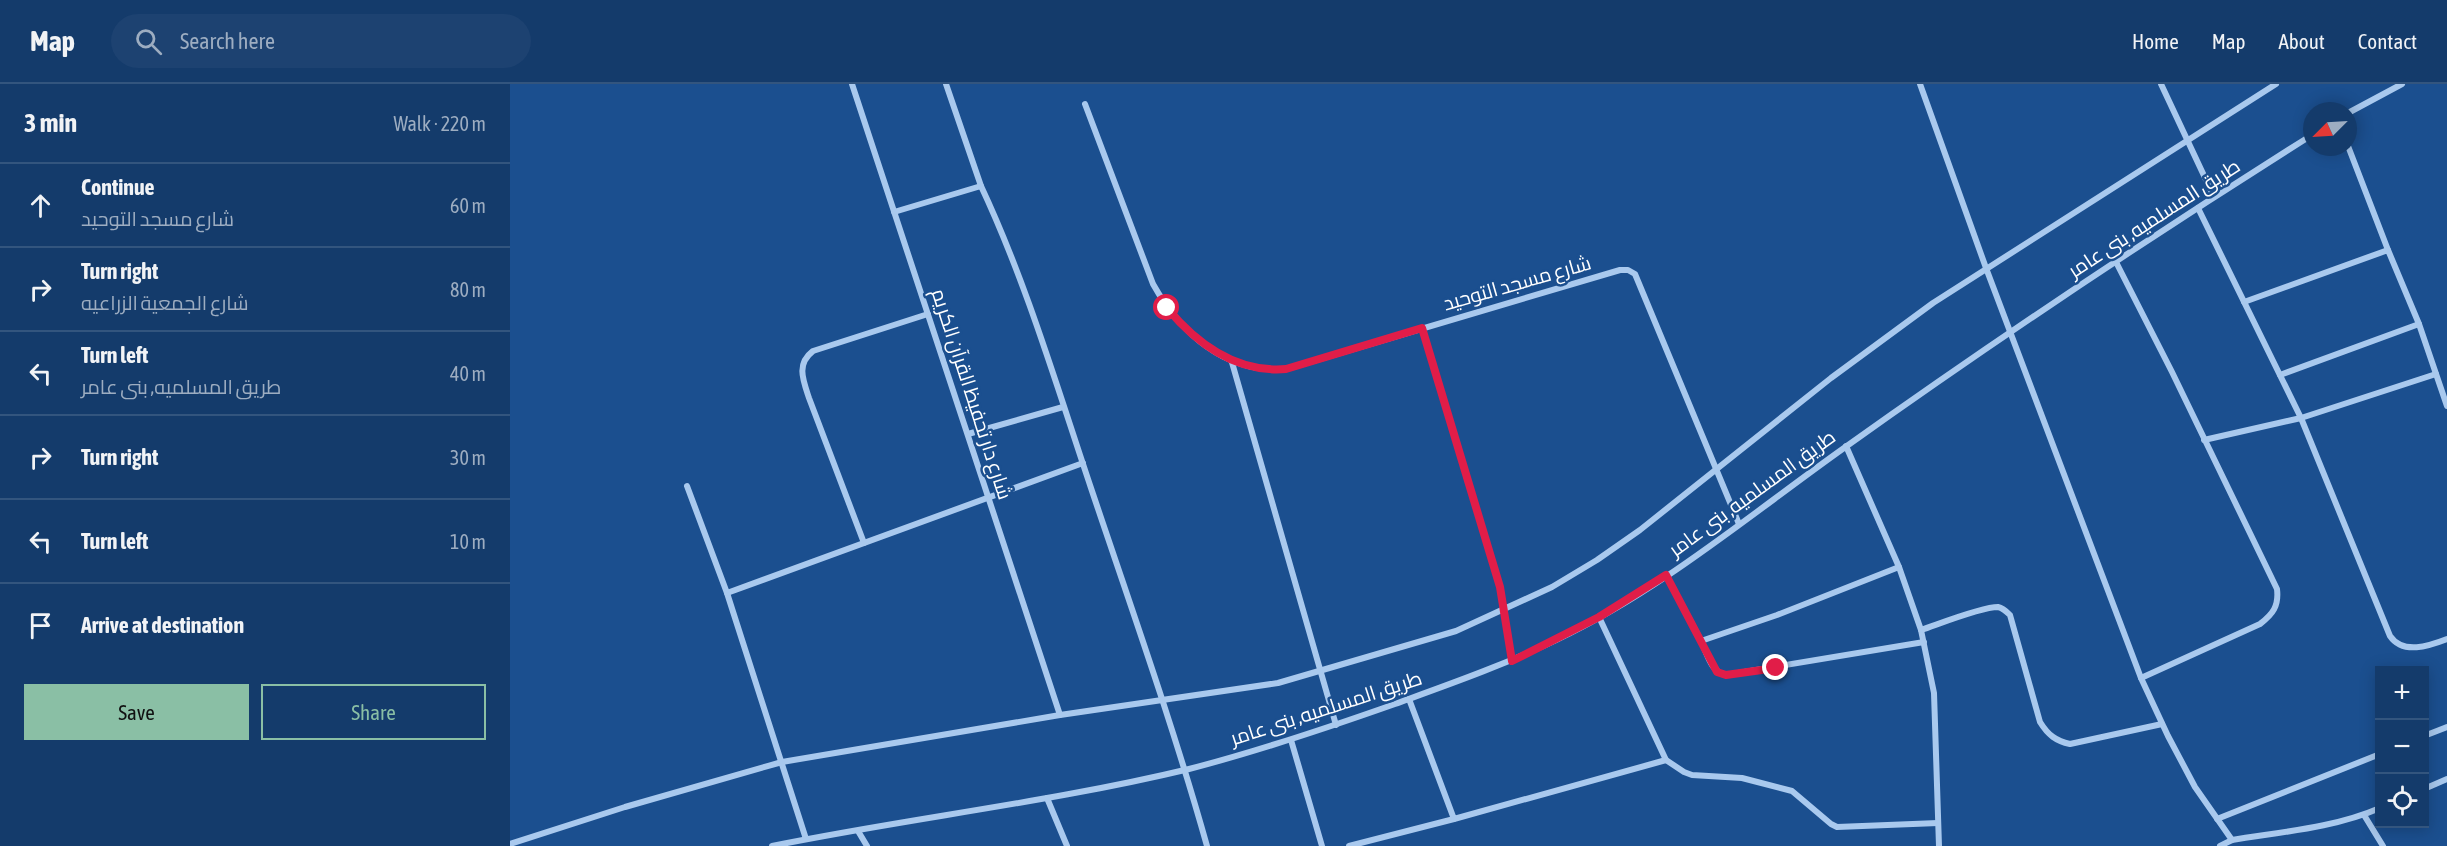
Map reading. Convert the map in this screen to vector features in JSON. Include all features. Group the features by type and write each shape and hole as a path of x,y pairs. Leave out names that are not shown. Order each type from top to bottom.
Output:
{"street":[{"name":"شارع دار تحفيظ القرآن الكريم","path":"852,84 1060,715"},
{"path":"946,84 981,186 1021,285 1083,463 1186,770 1207,846"},
{"path":"1920,84 1986,268 2141,678 2195,787 2232,840"},
{"path":"2161,84 2214,197"},
{"path":"510,843 782,762 1060,715 1278,682 1456,631 1552,587 1597,560 1874,345 1986,268 2276,84"},
{"path":"2357,108 2402,84"},
{"name":"شارع مسجد التوحيد","path":"1085,104 1153,284 1167,308 1185,330 1206,347 1248,367 1267,370 1286,369 1628,270 1635,274 1739,524"},
{"name":"طريق المسلميه, بنى عامر","path":"772,846 1047,798 1186,770 1336,725 1512,661 1599,617 1666,575 1846,446 2011,333 2214,197 2303,141"},
{"path":"2352,156 2419,324 2447,405"},
{"path":"894,212 981,186"},
{"path":"2198,208 2301,418 2390,636 2406,648 2425,646 2447,639"},
{"path":"2244,302 2388,250"},
{"path":"2116,262 2277,589 2279,600 2272,615 2260,624 2141,678"},
{"path":"864,543 809,398 802,377 802,366 806,356 813,351 928,314"},
{"path":"2280,375 2419,324"},
{"path":"1422,328 1500,587 1512,661"},
{"path":"1231,359 1336,725"},
{"path":"2204,440 2301,418 2436,374"},
{"path":"968,434 1063,407"},
{"path":"1846,446 1899,567 1924,642 1934,693 1939,846"},
{"path":"727,593 1083,463"},
{"path":"687,486 727,593 806,839"},
{"path":"1701,641 1777,615 1899,567"},
{"path":"1666,575 1714,668 1717,672 1726,675 1924,642"},
{"path":"1921,630 1983,610 1997,607 2004,609 2010,615 2040,723 2059,741 2070,744 2162,724"},
{"path":"1599,617 1666,760 1684,772 1692,775 1742,778 1792,791 1831,824 1837,826 1938,823"},
{"path":"1409,699 1454,819"},
{"path":"2429,734 2447,727"},
{"path":"1291,740 1322,846"},
{"path":"2217,819 2375,756"},
{"path":"1349,846 1666,760"},
{"path":"2429,787 2447,779"},
{"path":"1047,798 1067,846"},
{"path":"2220,846 2232,840 2364,815 2375,810"},
{"path":"2364,815 2383,846"},
{"path":"858,831 867,846"}],"route":[{"path":"1167,308 1185,330 1206,347 1248,367 1267,370 1286,369 1422,328 1500,587 1512,661 1562,638 1666,575 1717,672 1726,675 1776,668"}]}
